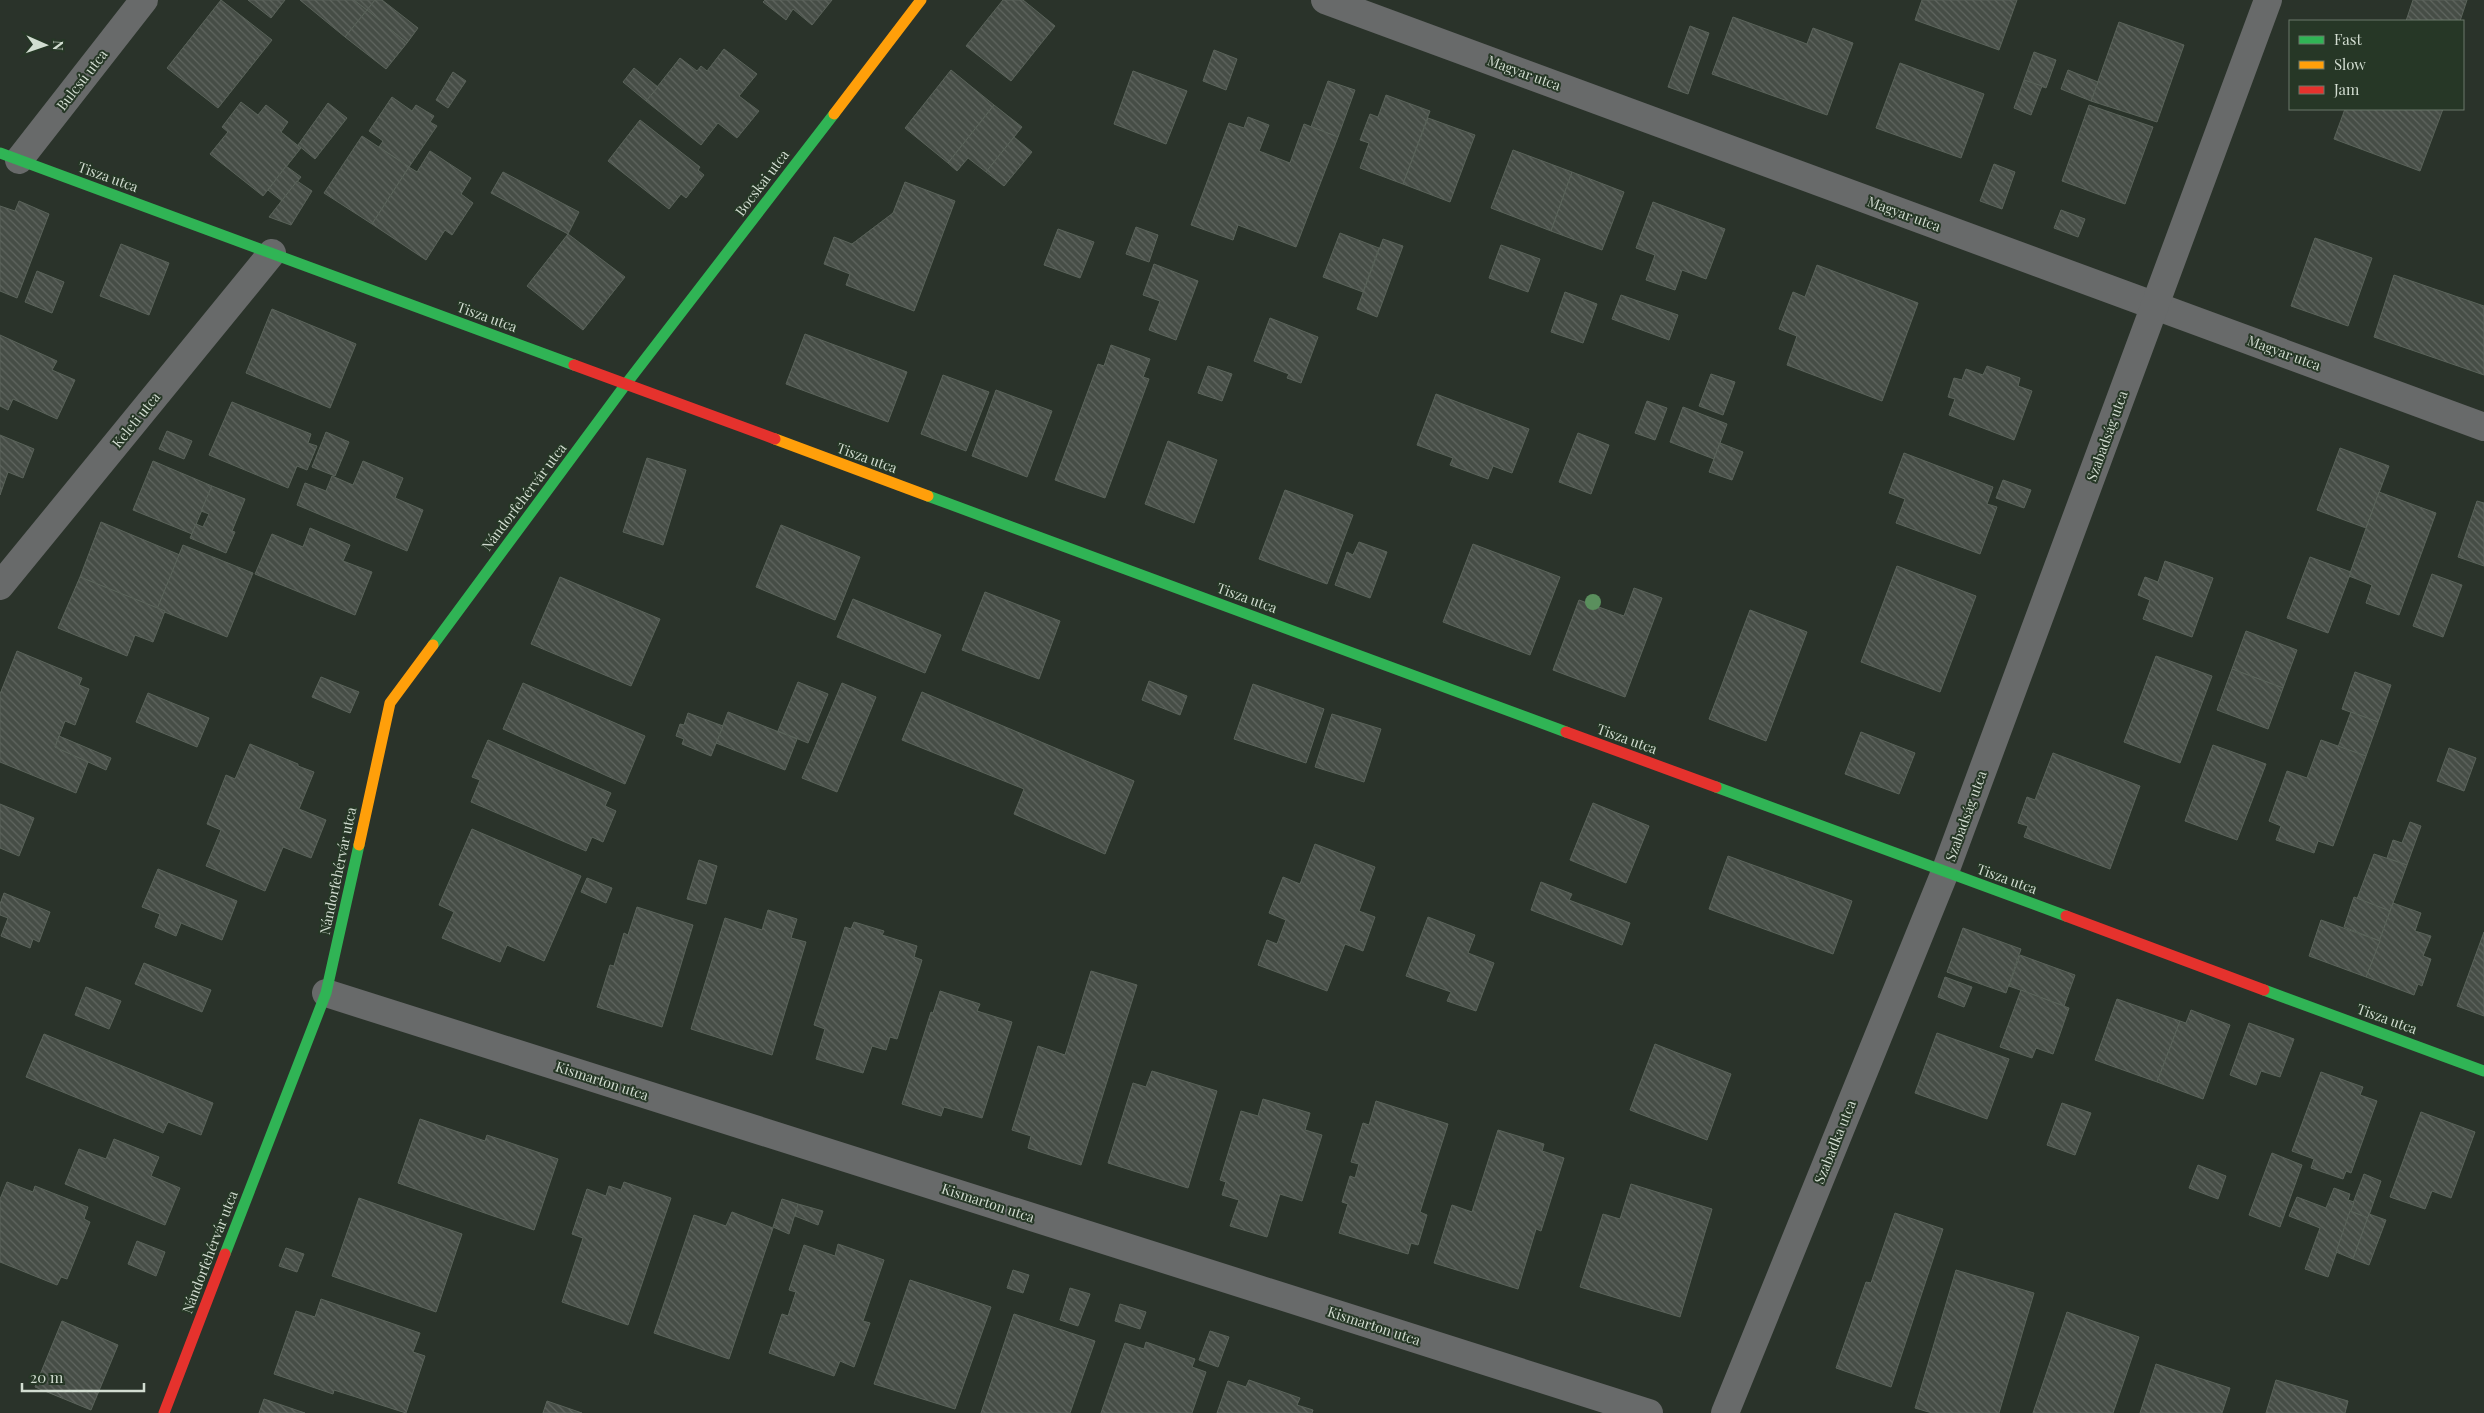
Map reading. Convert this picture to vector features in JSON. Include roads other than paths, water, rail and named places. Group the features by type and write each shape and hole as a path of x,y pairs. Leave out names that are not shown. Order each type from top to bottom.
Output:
{"street":[{"name":"Bulcsú utca","path":"10,156 144,0"},
{"name":"Bocskai utca","path":"626,384 921,0"},
{"name":"Magyar utca","path":"1325,0 2484,426"},
{"name":"Szabadság utca","path":"1945,872 2268,0"},
{"name":"Tisza utca","path":"10,156 2484,1071"},
{"name":"Keleti utca","path":"0,586 272,253"},
{"name":"Nándorfehérvár utca","path":"164,1413 326,993 390,703 626,384"},
{"name":"Szabadka utca","path":"1725,1413 1945,872"},
{"name":"Kismarton utca","path":"326,993 1649,1413"}]}
